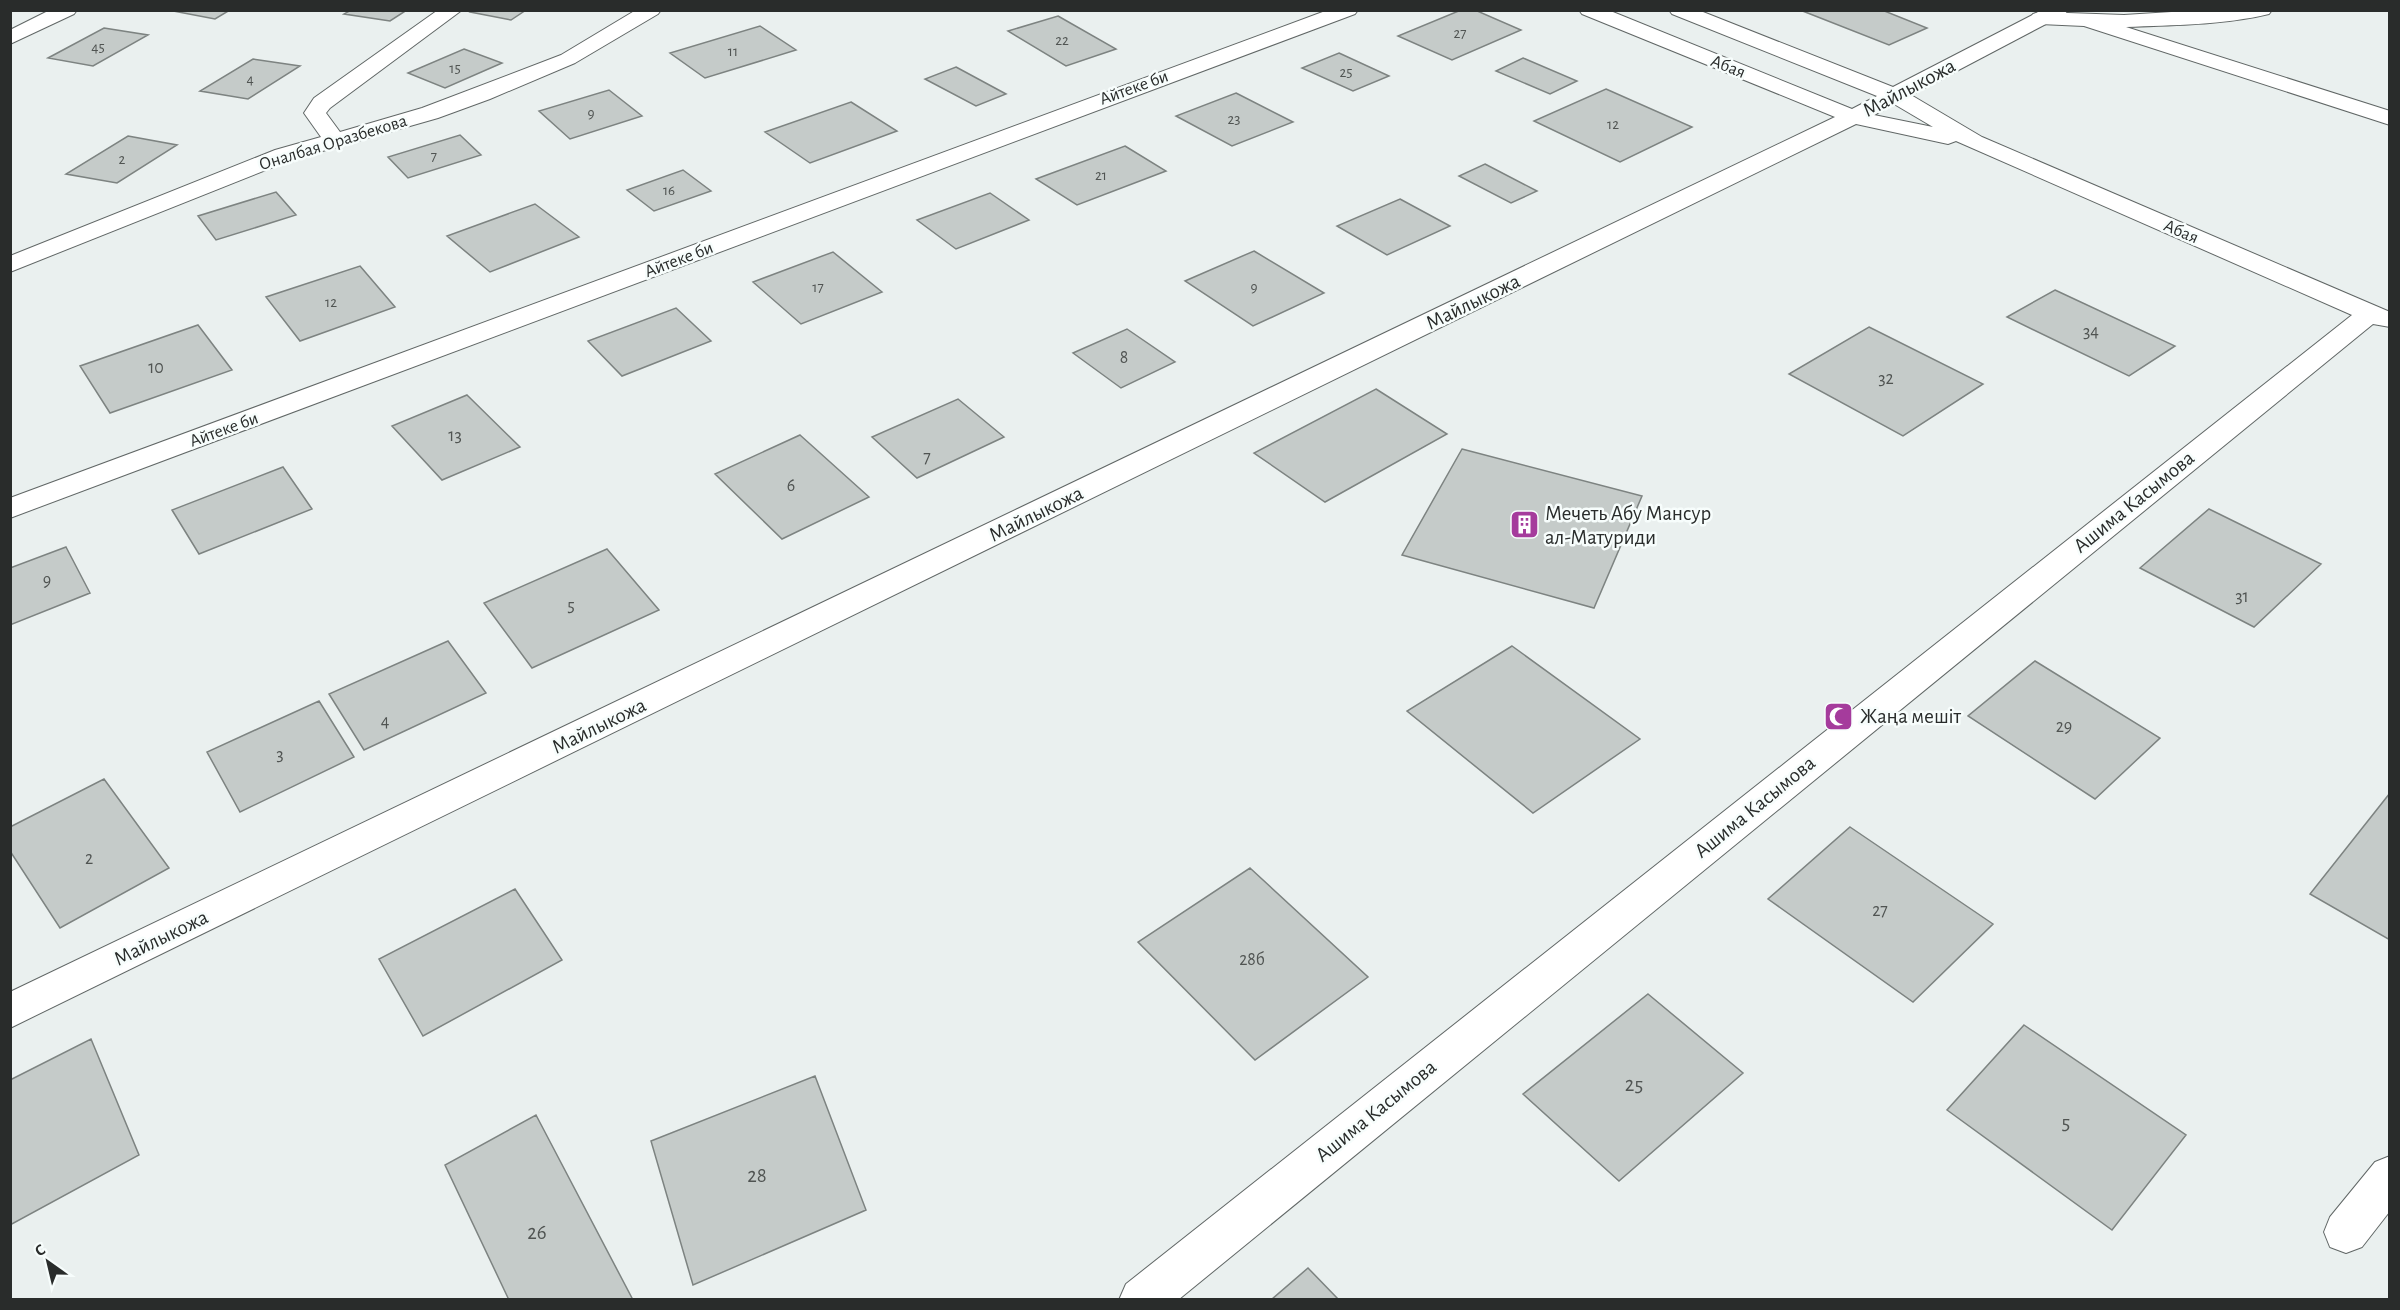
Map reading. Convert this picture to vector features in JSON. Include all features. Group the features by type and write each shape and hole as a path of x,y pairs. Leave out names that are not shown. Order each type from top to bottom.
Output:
{"street":[{"path":"10,38 67,10"},
{"path":"334,141 315,113 322,103 452,10"},
{"name":"Оналбая Оразбекова","path":"10,264 283,155 430,113 568,59 651,10"},
{"name":"Айтеке би","path":"10,509 1348,10"},
{"name":"Абая","path":"1589,10 1853,117 1974,142"},
{"name":"Абая","path":"1679,10 1896,96 1974,142 2379,318"},
{"path":"2091,22 2184,20 2262,10"},
{"path":"2049,14 2091,22 2390,118"},
{"name":"Майлыкожа","path":"10,1011 1896,96 2049,14"},
{"name":"Ашима Касымова","path":"1142,1299 2379,318"},
{"path":"2346,1232 2390,1176"}],"building":[{"path":"168,10 230,10 215,19"},
{"path":"351,10 407,10 390,21 344,14"},
{"path":"472,10 526,10 511,20 470,12"},
{"path":"1461,10 1475,10 1521,30 1452,60 1398,36"},
{"path":"1800,10 1882,10 1927,28 1889,45"},
{"path":"1058,16 1116,49 1066,66 1008,31"},
{"path":"760,26 796,50 705,78 670,53"},
{"path":"104,28 148,35 93,66 48,58"},
{"path":"464,49 502,63 445,88 408,73"},
{"path":"1339,53 1389,76 1353,91 1302,68"},
{"path":"1523,58 1577,81 1550,94 1496,71"},
{"path":"253,59 300,66 248,99 200,91"},
{"path":"956,67 1006,94 976,106 925,79"},
{"path":"1606,89 1692,127 1620,162 1534,121"},
{"path":"609,90 642,116 570,139 539,111"},
{"path":"1236,93 1293,122 1232,146 1176,116"},
{"path":"851,102 897,131 810,163 765,132"},
{"path":"460,135 481,155 408,178 388,157"},
{"path":"128,136 177,145 117,183 66,174"},
{"path":"1125,146 1166,171 1077,205 1036,179"},
{"path":"1485,164 1537,191 1511,203 1459,176"},
{"path":"683,170 711,191 654,211 627,190"},
{"path":"276,192 296,215 216,240 198,216"},
{"path":"990,193 1029,220 956,249 917,220"},
{"path":"1400,199 1450,226 1387,255 1337,226"},
{"path":"535,204 579,237 490,272 447,236"},
{"path":"1254,251 1324,293 1253,326 1185,281"},
{"path":"833,252 882,292 801,324 753,282"},
{"path":"360,266 395,307 300,341 266,297"},
{"path":"2055,290 2175,346 2129,376 2007,317"},
{"path":"676,308 711,341 622,376 588,341"},
{"path":"198,325 232,370 110,413 80,366"},
{"path":"1869,327 1983,384 1903,436 1789,374"},
{"path":"1127,329 1175,362 1121,388 1073,353"},
{"path":"1376,389 1447,434 1325,502 1254,453"},
{"path":"467,395 520,447 442,480 392,426"},
{"path":"958,399 1004,437 917,478 872,437"},
{"path":"800,435 869,497 782,539 715,474"},
{"name":"Мечеть Абу Мансур ал-Матуриди","path":"1462,449 1642,496 1594,608 1402,555"},
{"path":"283,467 312,509 199,554 172,510"},
{"path":"2209,509 2321,564 2254,627 2140,568"},
{"path":"66,547 90,593 10,625 10,568"},
{"path":"607,549 659,610 532,668 484,603"},
{"path":"448,641 486,693 364,750 329,694"},
{"path":"1512,646 1640,739 1533,813 1407,711"},
{"path":"2035,661 2160,738 2095,799 1968,716"},
{"path":"319,701 354,757 240,812 207,752"},
{"path":"104,779 169,868 60,928 10,851 10,827"},
{"path":"2390,793 2390,940 2310,894"},
{"path":"1850,827 1993,924 1913,1002 1768,899"},
{"path":"1250,868 1368,977 1255,1060 1138,942"},
{"path":"515,889 562,960 423,1036 379,959"},
{"path":"1648,994 1743,1073 1619,1181 1523,1094"},
{"path":"2024,1025 2186,1135 2112,1230 1947,1110"},
{"path":"91,1039 139,1155 10,1225 10,1080"},
{"path":"815,1076 866,1210 693,1285 651,1141"},
{"path":"536,1115 633,1300 509,1300 445,1165"},
{"path":"1308,1268 1339,1300 1271,1300"}],"place":[{"name":"Мечеть Абу Мансур ал-Матуриди","path":"1524,525"},
{"name":"Жаңа мешіт","path":"1839,716"}]}
